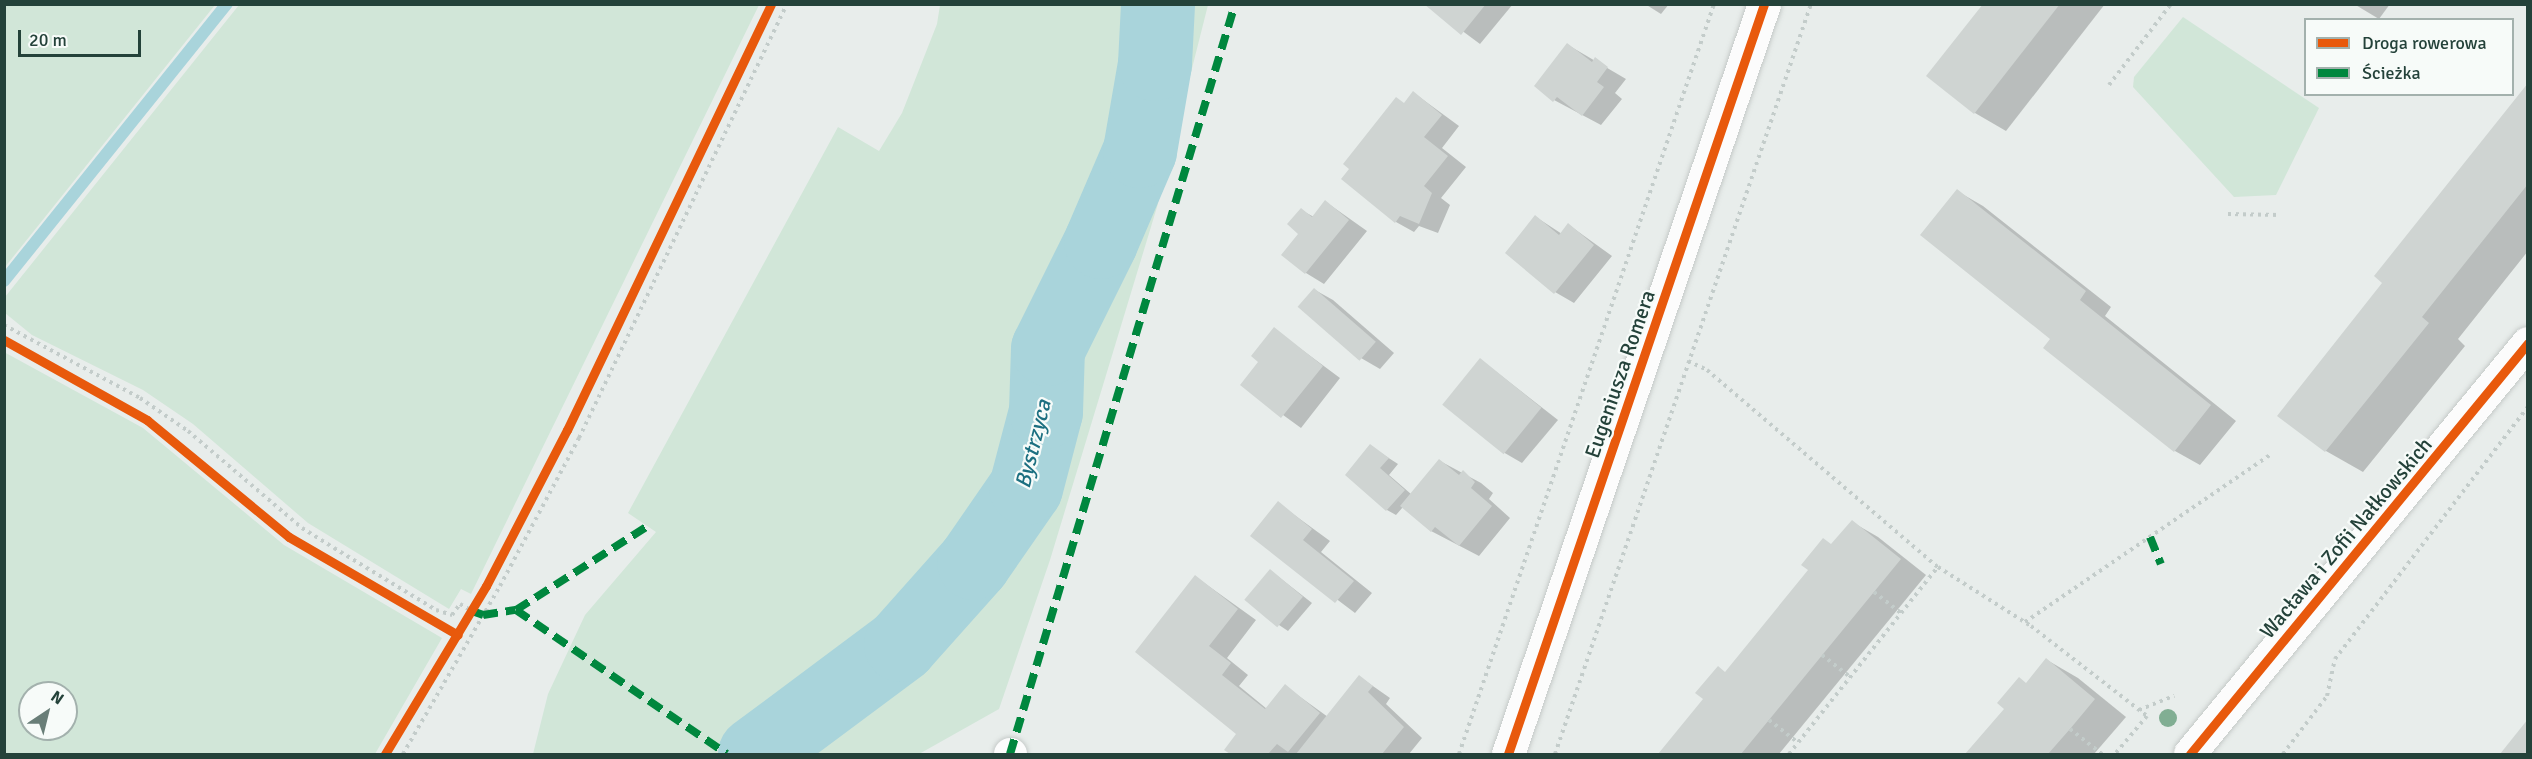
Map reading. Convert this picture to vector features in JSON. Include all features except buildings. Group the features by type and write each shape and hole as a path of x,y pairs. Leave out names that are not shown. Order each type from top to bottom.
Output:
{"street":[{"name":"Eugeniusza Romera","path":"1508,754 1764,4"},
{"name":"Wacława i Zofii Nałkowskich","path":"2190,754 2528,344"}],"path":[{"path":"403,754 500,586 579,438 786,4"},
{"path":"1459,754 1714,4"},
{"path":"1555,754 1811,4"},
{"path":"2109,85 2171,4"},
{"path":"2228,214 2280,215"},
{"path":"4,325 140,398 188,431 302,528 385,579 436,610 452,615 460,604 472,611"},
{"path":"1689,361 1707,370 1938,567 2025,622 2147,716 2115,754"},
{"path":"2283,754 2327,696 2335,659 2528,407"},
{"path":"2025,622 2271,454"},
{"path":"1789,754 1938,567"},
{"path":"1874,592 1901,613"},
{"path":"1822,655 1850,677"},
{"path":"2139,710 2174,696"},
{"path":"1769,720 1798,743"},
{"path":"2070,729 2102,754"}],"green space":[{"path":"4,5 215,5 5,267"},
{"path":"239,5 759,5 471,594 461,589 449,609 308,523 193,424 143,390 32,335 5,313 5,297"},
{"path":"940,5 1208,5 1157,207 1050,560 999,709 919,754 533,754 548,694 585,615 656,532 628,513 838,127 879,151 902,113 937,24"},
{"path":"2183,17 2319,108 2276,195 2234,197 2133,87 2134,77"},
{"path":"4,352 143,428 284,545 442,638 375,754 5,754"}],"waterway":[{"path":"4,281 227,4"},
{"name":"Bystrzyca","path":"755,754 901,645 974,563 1026,488 1046,412 1048,349 1101,242 1140,151 1155,64 1158,4"}],"marked path":[{"path":"1010,754 1235,4"},
{"path":"472,611 483,615 516,610 648,526"},
{"path":"2150,537 2161,564"},
{"path":"516,610 727,754"}],"cycle path":[{"path":"385,754 486,586 567,430 771,4"},
{"path":"1508,754 1764,4"},
{"path":"4,340 147,420 289,537 458,635"},
{"path":"2190,754 2528,343"}]}
